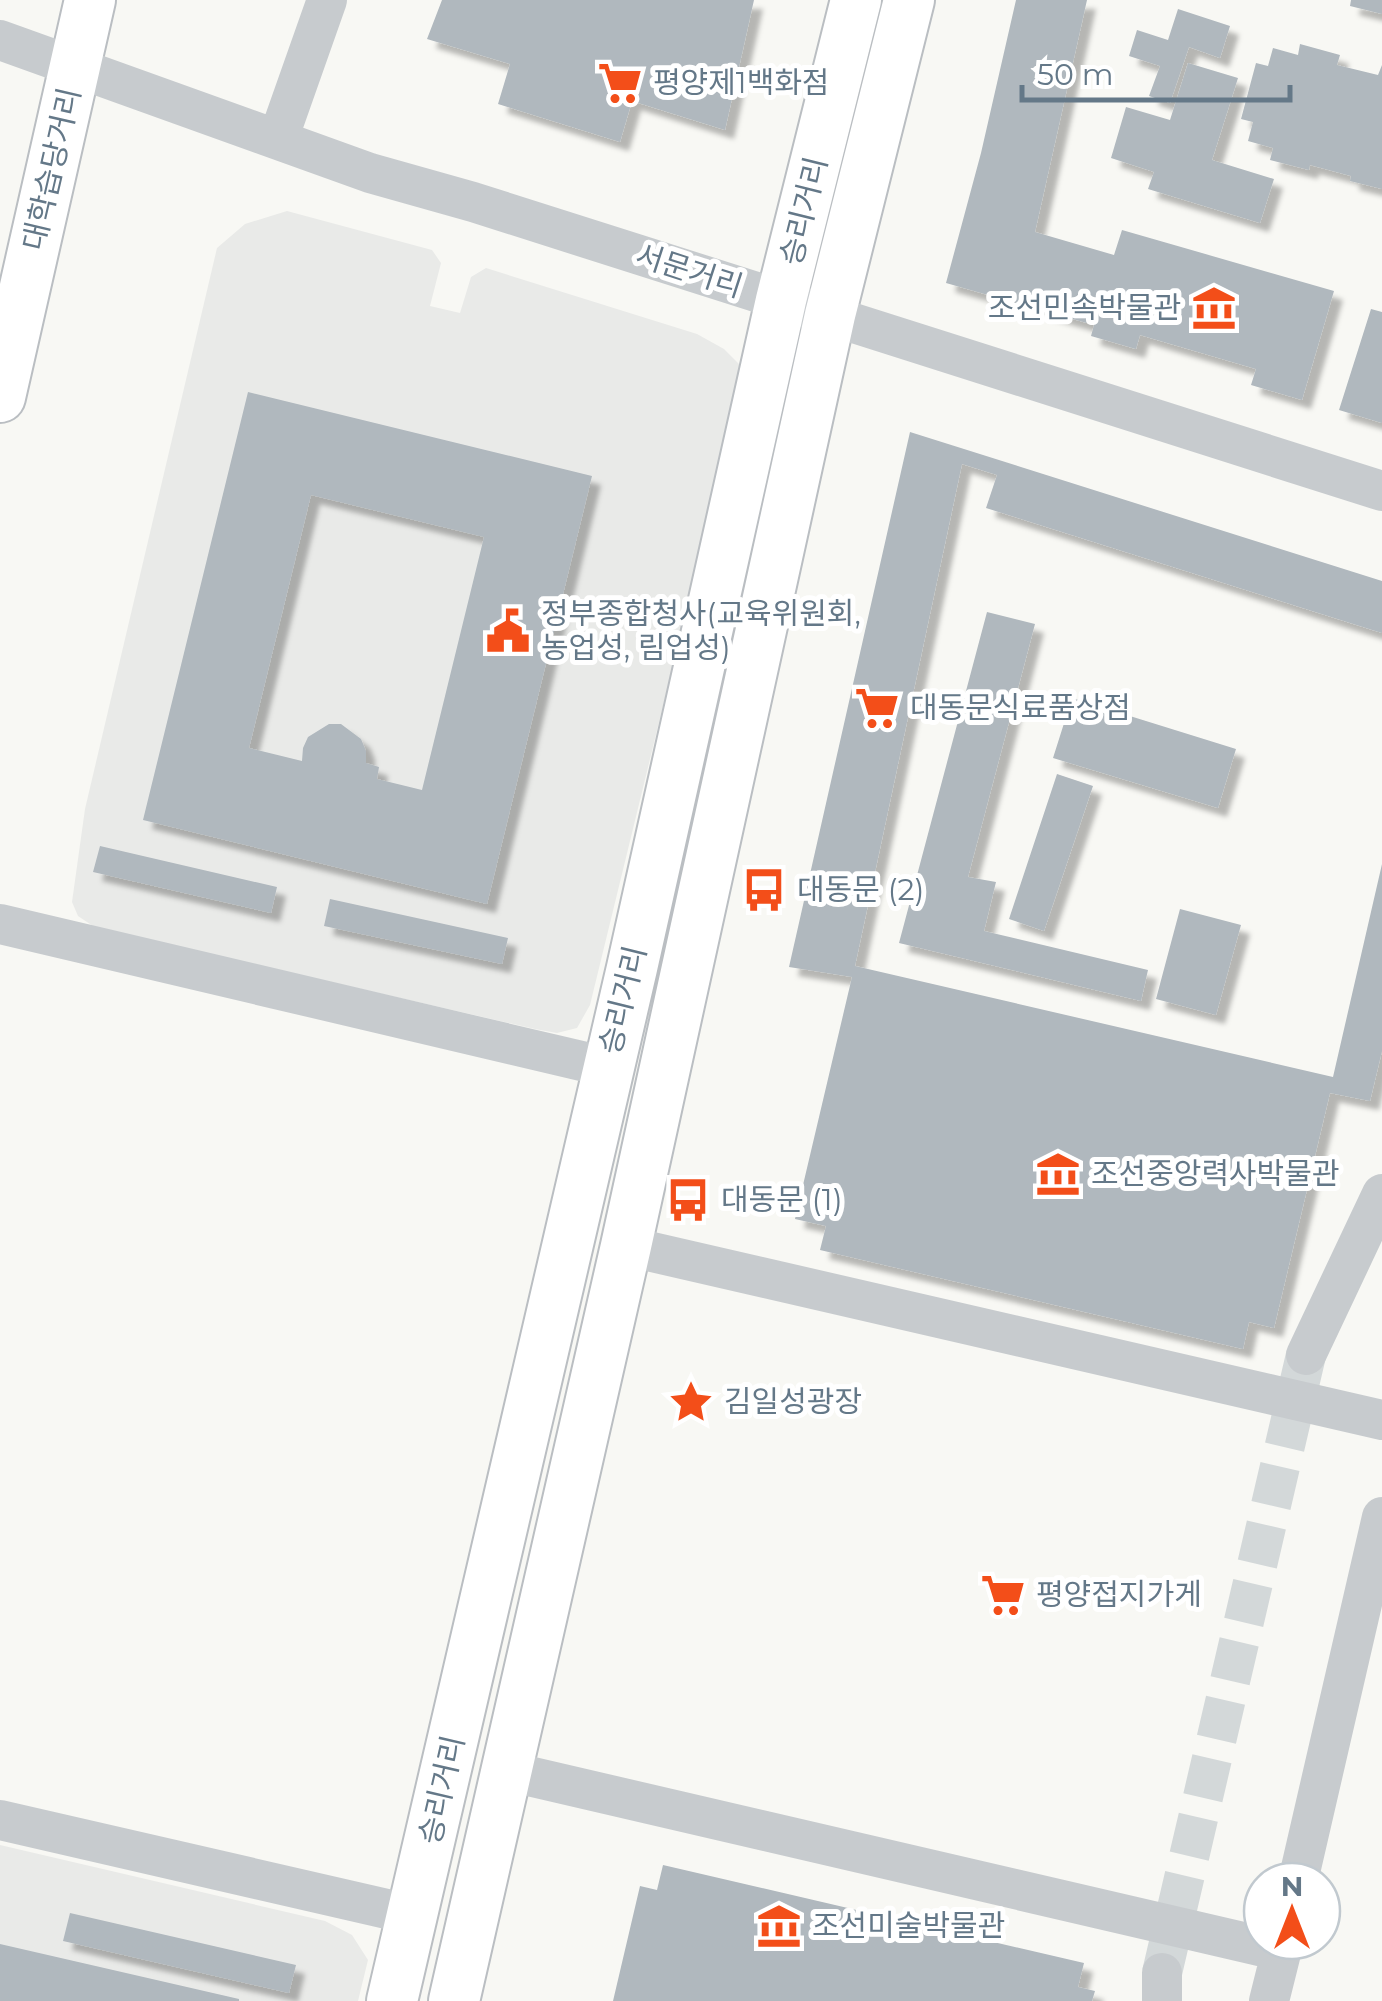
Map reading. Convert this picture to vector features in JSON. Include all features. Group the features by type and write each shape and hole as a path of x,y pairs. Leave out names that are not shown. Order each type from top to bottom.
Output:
{"main road":[{"name":"대학습당거리","path":"0,397 90,0"},
{"name":"승리거리","path":"392,2001 632,968 781,300 856,0"},
{"name":"승리거리","path":"454,2001 626,1246 830,315 909,0"}],"street":[{"path":"278,140 327,0"},
{"name":"서문거리","path":"0,40 370,173 473,202 1382,491"},
{"path":"0,924 607,1067"},
{"path":"1306,1355 1382,1194"},
{"path":"626,1246 1382,1420"},
{"path":"1303,1861 1382,1517"},
{"path":"507,1772 1242,1937"},
{"path":"0,1820 413,1915"},
{"path":"1269,2001 1279,1961"}],"shaded area":[{"path":"287,211 432,250 441,263 430,306 460,313 471,277 486,268 697,334 724,349 739,364 741,386 590,1005 577,1028 557,1033 535,1029 96,928 78,916 72,902 85,809 217,248 245,224"},
{"path":"0,1845 325,1921 352,1935 368,1960 358,2001 0,2001"}],"building":[{"name":"평양제1백화점","path":"442,0 754,0 725,130 632,101 620,142 498,104 510,64 427,39"},
{"path":"1016,0 1087,0 1035,232 1114,255 1122,230 1334,291 1302,400 1251,385 1256,369 1140,335 1136,349 1091,336 1094,325 946,283"},
{"path":"1351,0 1382,0 1382,14 1350,6"},
{"path":"1178,9 1230,26 1220,58 1189,47 1170,103 1149,96 1160,66 1129,56 1137,30 1168,40"},
{"path":"1300,44 1340,55 1337,65 1378,75 1382,65 1382,189 1310,165 1309,170 1270,160 1273,148 1248,141 1253,122 1241,119 1256,63 1268,66 1273,48 1298,55"},
{"path":"1188,63 1238,78 1212,160 1274,179 1260,223 1148,189 1154,172 1111,158 1126,107 1170,120"},
{"path":"1371,309 1382,312 1382,423 1339,410"},
{"name":"정부종합청사(교육위원회, 농업성, 림업성)","path":"248,392 592,476 487,904 143,820","holes":["311,495 484,537 422,790 377,779 379,767 366,763 361,739 341,724 329,724 308,737 302,761 249,748"]},
{"name":"조선중앙력사박물관","path":"910,432 1382,581 1382,633 986,508 997,475 962,464 855,966 1333,1077 1382,864 1382,1051 1370,1101 1330,1093 1274,1328 1249,1322 1243,1349 820,1250 826,1226 795,1219 852,977 789,967"},
{"path":"987,612 1035,624 968,877 996,882 984,931 1148,970 1141,1001 899,943"},
{"path":"1072,698 1236,749 1218,808 1053,758"},
{"path":"1057,774 1093,786 1044,931 1009,919"},
{"path":"100,846 277,887 271,913 93,872"},
{"path":"330,899 508,938 502,964 324,926"},
{"path":"1180,909 1241,925 1216,1015 1156,999"},
{"name":"조선미술박물관","path":"663,1865 1084,1963 1078,1987 1095,1991 1092,2001 613,2001 640,1886 657,1890"},
{"path":"70,1913 296,1965 289,1993 63,1941"},
{"path":"0,1944 239,1999 239,2001 0,2001"}],"tunnel":[{"path":"1162,1973 1306,1355"}],"place":[{"name":"평양제1백화점","path":"620,83"},
{"name":"조선민속박물관","path":"1214,308"},
{"name":"정부종합청사(교육위원회, 농업성, 림업성)","path":"508,631"},
{"name":"대동문식료품상점","path":"877,708"},
{"name":"대동문 (2)","path":"764,890"},
{"name":"조선중앙력사박물관","path":"1058,1174"},
{"name":"대동문 (1)","path":"688,1200"},
{"name":"김일성광장","path":"691,1402"},
{"name":"평양접지가게","path":"1003,1595"},
{"name":"조선미술박물관","path":"779,1926"}]}
